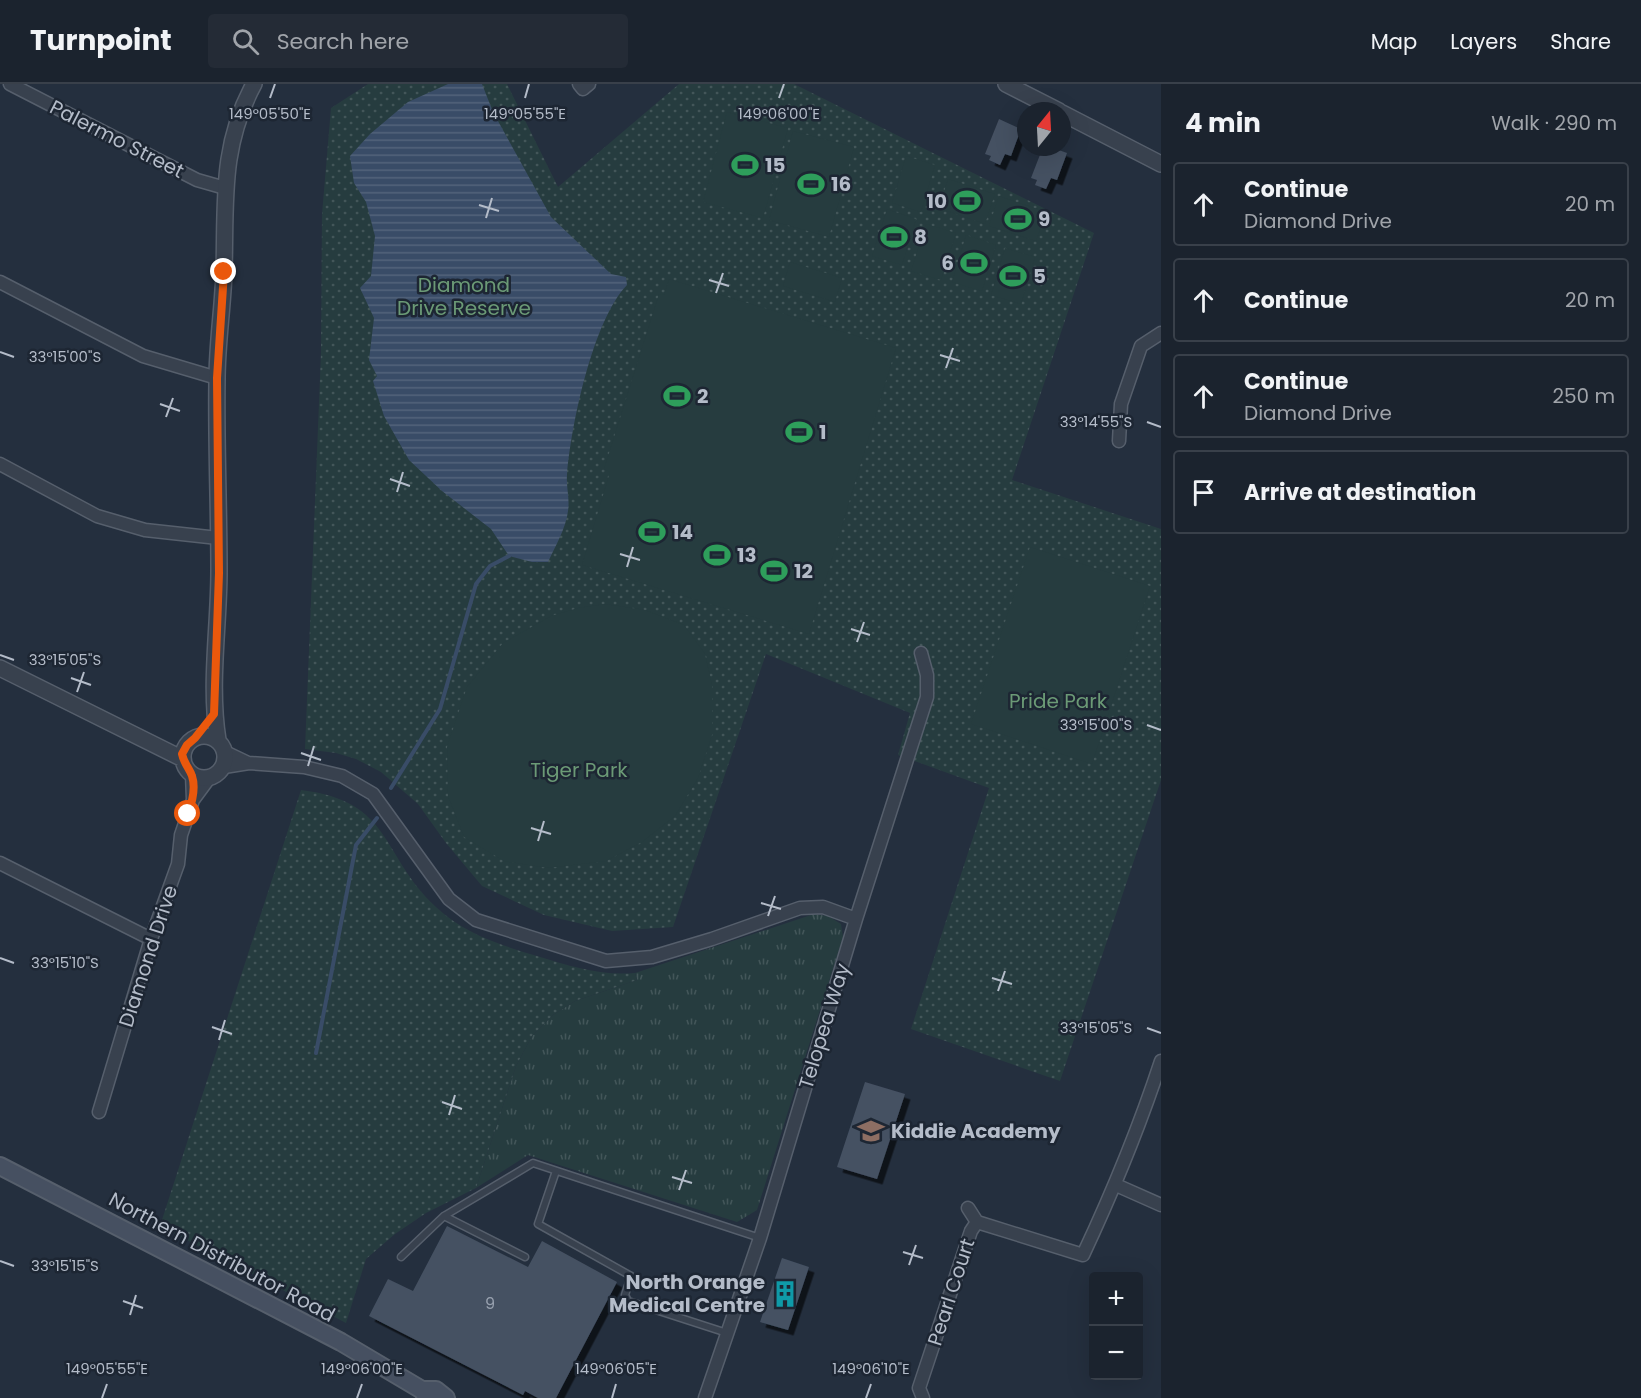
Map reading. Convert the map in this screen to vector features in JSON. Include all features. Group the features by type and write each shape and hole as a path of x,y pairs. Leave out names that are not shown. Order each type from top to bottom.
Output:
{"main road":[{"name":"Northern Distributor Road","path":"0,1166 331,1337 424,1394 436,1390 446,1398"}],"street":[{"name":"Palermo Street","path":"10,84 197,180 225,188"},
{"path":"214,714 188,747 188,770 204,778 220,771 222,753 214,714 219,573 217,378 224,272 225,188 230,145 237,118 254,84"},
{"path":"579,84 583,89 589,84"},
{"path":"1006,84 1028,89 1046,102"},
{"path":"1071,118 1161,164"},
{"path":"0,282 144,356 217,378"},
{"path":"1119,441 1121,404 1141,346 1161,333"},
{"path":"0,464 97,516 145,530 218,538"},
{"name":"Telopea Way","path":"705,1398 760,1238 856,919 927,697 927,675 921,652"},
{"path":"0,668 149,744 188,747 205,736 222,753 249,763 304,766 342,776 373,794 449,899 476,920 606,961 652,957 800,908 823,907 856,919"},
{"name":"Diamond Drive","path":"99,1112 151,939 178,864 181,835 192,800 192,774"},
{"name":"Diamond Drive","path":"192,800 210,777"},
{"path":"0,863 151,939"},
{"path":"968,1208 977,1222 1083,1255 1116,1185 1142,1119 1161,1061"},
{"path":"1116,1185 1161,1205"},
{"name":"Pearl Court","path":"923,1398 920,1388 970,1231 977,1222"}],"lane":[{"path":"401,1257 444,1216 533,1163 760,1238"},
{"path":"556,1171 538,1224 631,1276 625,1295 628,1301 728,1333"},
{"path":"444,1216 525,1257"}],"green space":[{"path":"368,84 507,84 558,187 679,84 794,84 1094,233 1012,480 1161,529 1161,780 1060,1081 911,1029 989,788 898,755 910,713 766,654 673,927 612,931 544,915 482,886 446,843 418,804 381,772 356,759 336,753 305,749 321,353 322,214 331,108"},
{"name":"15","path":"727,112 788,128 763,218 703,202"},
{"name":"16","path":"793,131 854,147 829,237 769,220"},
{"path":"906,156 935,165 921,212 892,203"},
{"name":"10","path":"948,179 995,194 985,224 939,208"},
{"name":"9","path":"999,196 1046,212 1036,241 989,226"},
{"name":"8","path":"887,209 916,219 902,265 872,256"},
{"path":"926,224 956,233 941,280 911,271"},
{"name":"6","path":"966,235 996,245 982,291 952,282"},
{"name":"5","path":"1005,248 1035,257 1021,304 991,295"},
{"path":"790,262 842,278 835,302 783,286"},
{"path":"669,279 896,348 809,634 582,565 610,472 604,469 659,294 664,295"},
{"name":"Pride Park","path":"1030,547 1150,586 1092,764 971,724"},
{"name":"Tiger Park","path":"605,604 645,610 684,625 705,654 712,685 712,735 698,778 675,816 642,842 606,861 548,868 504,861 464,837 448,796 447,747 467,687 503,643 551,616 578,608"},
{"path":"301,790 331,796 353,806 369,818 382,833 418,887 436,907 471,931 510,948 573,967 597,972 635,973 637,980 575,1001 553,1015 532,1036 516,1066 476,1188 426,1213 395,1234 366,1259 346,1323 160,1226"},
{"path":"814,914 828,916 841,924 843,937 757,1210 737,1222 528,1155 476,1188 516,1066 532,1036 553,1015 575,1001 637,980 635,973"}],"water":[{"path":"448,84 482,84 493,112 551,217 611,274 626,277 627,285 604,322 586,374 569,454 567,517 548,562 532,562 509,556 491,529 442,491 409,460 384,416 373,381 377,376 369,360 374,318 360,288 371,276 375,236 366,202 354,183 350,156 370,134 408,102"}],"building":[{"path":"999,119 1017,127 1017,140 1011,156 1005,154 1000,165 989,160 991,156 985,154"},
{"path":"1040,156 1066,156 1057,180 1051,178 1046,189 1035,185 1037,180 1031,178"},
{"name":"Kiddie Academy","path":"865,1082 905,1094 877,1179 837,1167"},
{"path":"447,1226 528,1267 542,1241 617,1282 556,1398 538,1398 525,1391 523,1395 369,1316 388,1279 413,1291"},
{"name":"North Orange Medical Centre","path":"782,1258 809,1267 788,1330 760,1322"}],"waterway":[{"path":"391,788 440,709 476,584 490,566 509,556"},
{"path":"316,1053 356,845 377,818"}],"place":[{"name":"15","path":"745,165"},
{"name":"16","path":"811,184"},
{"name":"10","path":"967,201"},
{"name":"9","path":"1018,219"},
{"name":"8","path":"894,237"},
{"name":"6","path":"974,263"},
{"name":"5","path":"1013,276"},
{"name":"2","path":"677,396"},
{"name":"1","path":"799,432"},
{"name":"14","path":"652,532"},
{"name":"13","path":"717,555"},
{"name":"12","path":"774,571"},
{"name":"Kiddie Academy","path":"871,1131"},
{"name":"North Orange Medical Centre","path":"785,1294"}],"route":[{"path":"188,814 192,800 192,774 185,765 182,754 190,741 214,714 219,573 217,378 224,272"}],"park label":[{"name":"Diamond Drive Reserve","path":"464,296"}]}
